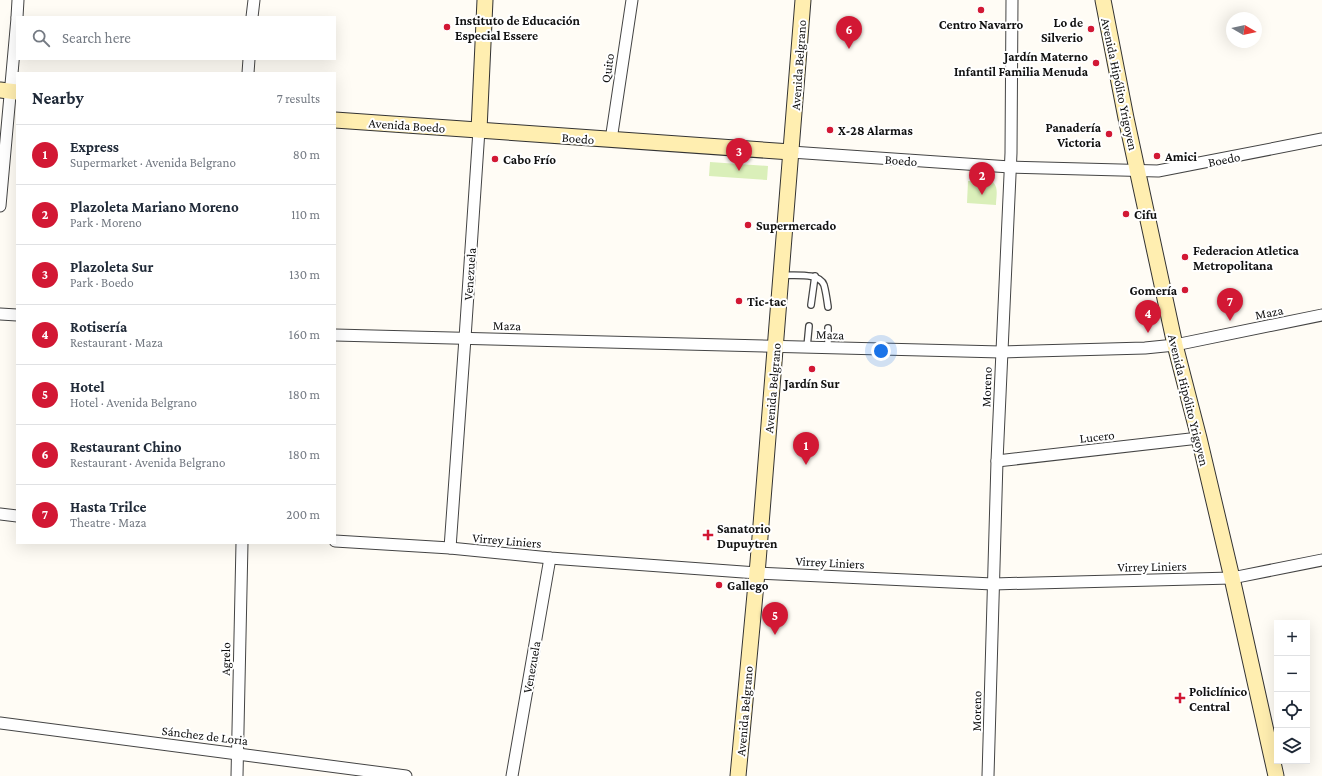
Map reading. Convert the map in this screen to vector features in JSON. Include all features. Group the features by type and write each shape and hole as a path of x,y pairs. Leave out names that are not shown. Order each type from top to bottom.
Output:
{"street":[{"path":"17,16 18,0"},
{"path":"252,16 254,0"},
{"name":"Venezuela","path":"450,548 465,338 485,0"},
{"name":"Quito","path":"611,140 632,0"},
{"name":"Avenida Belgrano","path":"738,776 757,573 803,0"},
{"name":"Moreno","path":"988,776 997,461 1011,146 1012,0"},
{"name":"Avenida Hipólito Yrigoyen","path":"1103,0 1126,118 1175,345 1199,438 1232,578 1276,776"},
{"path":"0,206 9,91 16,27"},
{"path":"248,72 249,60"},
{"name":"Avenida Boedo","path":"336,120 478,130"},
{"name":"Boedo","path":"478,130 1010,167 1138,171 1158,171 1322,139"},
{"path":"0,314 16,315"},
{"name":"Maza","path":"336,335 1001,352 1145,348 1175,345 1322,315"},
{"name":"Lucero","path":"997,461 1199,438"},
{"path":"0,514 16,516"},
{"name":"Virrey Liniers","path":"336,541 450,548 550,558 757,573 993,584 1232,578 1322,560"},
{"name":"Agrelo","path":"237,776 242,544"},
{"name":"Venezuela","path":"512,776 550,558"},
{"name":"Sánchez de Loria","path":"0,723 406,776"}],"lane":[{"path":"781,275 815,276 820,279 824,285 828,307"},
{"path":"811,305 815,276"},
{"path":"807,347 809,326"},
{"path":"828,328 828,348"}],"green space":[{"path":"710,162 768,166 767,180 709,176"},
{"path":"968,181 993,182 997,190 996,205 967,203"}],"place":[{"name":"Centro Navarro","path":"981,10"},
{"name":"Instituto de Educación Especial Essere","path":"447,27"},
{"name":"Lo de Silverio","path":"1091,29"},
{"name":"Restaurant Chino","path":"849,49"},
{"name":"Jardín Materno Infantil Familia Menuda","path":"1096,63"},
{"name":"X-28 Alarmas","path":"830,130"},
{"name":"Panadería Victoria","path":"1109,134"},
{"name":"Amici","path":"1157,156"},
{"name":"Cabo Frío","path":"495,159"},
{"name":"Plazoleta Sur","path":"739,171"},
{"name":"Plazoleta Mariano Moreno","path":"982,195"},
{"name":"Cifu","path":"1126,214"},
{"name":"Supermercado","path":"748,225"},
{"name":"Federacion Atletica Metropolitana","path":"1185,257"},
{"name":"Gomería","path":"1185,290"},
{"name":"Tic-tac","path":"739,301"},
{"name":"Hasta Trilce","path":"1230,321"},
{"name":"Rotisería","path":"1148,333"},
{"name":"Jardín Sur","path":"812,369"},
{"name":"Express","path":"806,465"},
{"name":"Sanatorio Dupuytren","path":"708,535"},
{"name":"Gallego","path":"719,585"},
{"name":"Hotel","path":"775,635"},
{"name":"Policlínico Central","path":"1180,698"}]}
